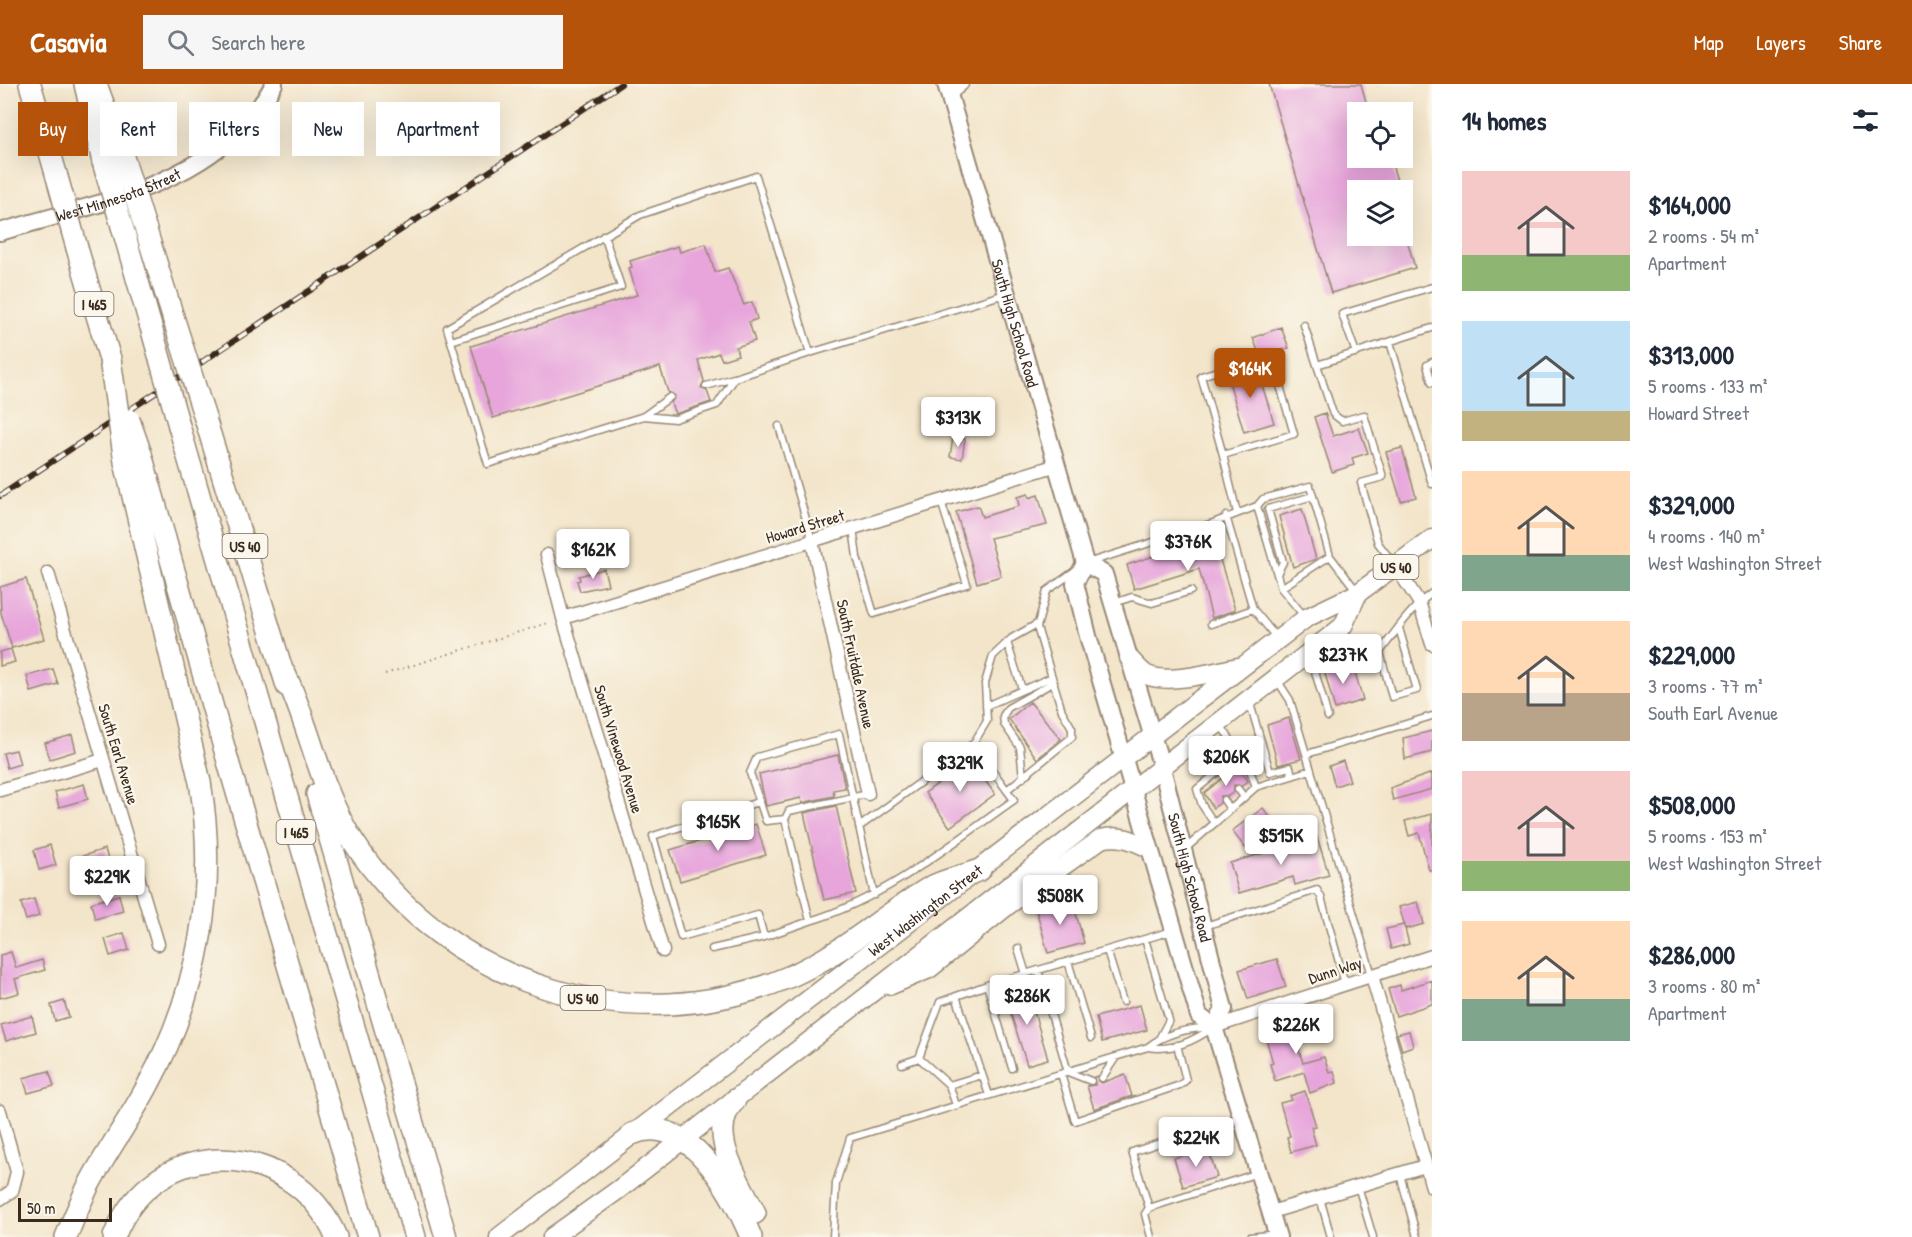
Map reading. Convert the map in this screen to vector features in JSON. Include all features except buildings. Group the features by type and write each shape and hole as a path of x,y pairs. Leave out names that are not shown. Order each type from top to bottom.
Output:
{"highway":[{"name":"I 465","path":"30,84 110,359 133,458 231,772 368,1237"},
{"name":"I 465","path":"84,84 113,159 124,233 415,1237"},
{"name":"US 40","path":"96,84 113,159 145,227 285,674 300,707 331,800 353,841 388,888 426,924 463,951 512,977 548,989 589,999 634,1005 677,1005 740,994 793,975 823,960 930,887 980,870"},
{"path":"66,1237 91,1181 147,1087 176,1025 200,945 207,885 206,816 133,458"},
{"path":"285,674 292,709 446,1236"},
{"path":"735,1100 726,1111 722,1136 755,1214 762,1237"},
{"path":"632,1134 644,1129 659,1129 674,1133 683,1140 724,1186 751,1237"},
{"path":"114,1237 120,1222 144,1191 184,1166 219,1160 255,1164 284,1175 321,1210 336,1237"}],"main road":[{"name":"West Washington Street","path":"499,1237 1306,618 1358,593 1432,539"},
{"name":"West Washington Street","path":"552,1237 735,1100 864,997 1343,626 1358,593"},
{"path":"1130,658 1147,675 1166,679 1243,667"},
{"path":"864,997 929,969 1007,906 1101,840 1112,837 1126,838 1149,848"}],"street":[{"name":"West Minnesota Street","path":"0,232 172,178 200,162 226,143 251,118 274,84"},
{"path":"947,90 962,84"},
{"name":"South High School Road","path":"947,90 1086,564 1104,574 1153,736 1205,926 1224,1009 1214,1027"},
{"name":"Howard Street","path":"563,618 1057,465"},
{"name":"South Fruitdale Avenue","path":"812,541 868,794"},
{"name":"South Vinewood Avenue","path":"547,555 563,618 663,951"},
{"name":"South High School Road","path":"1086,564 1075,583 1149,848 1199,1016 1214,1027 1271,1212 1276,1236"},
{"path":"1396,567 1419,602 1432,645"},
{"name":"South Earl Avenue","path":"48,573 158,944"},
{"path":"0,790 103,760"},
{"name":"Dunn Way","path":"1214,1027 1432,956"},
{"path":"1372,976 1432,1187"},
{"path":"0,1111 18,1172 12,1191 0,1199"},
{"path":"1271,1212 1425,1166"}],"lane":[{"path":"670,397 644,416 488,464 447,328 640,214 756,176 810,353"},
{"path":"451,341 621,286 604,235"},
{"path":"1356,353 1342,314 1432,287"},
{"path":"706,386 1005,293"},
{"path":"1304,325 1333,414 1342,420 1364,415 1383,477 1360,483 1378,543 1396,567"},
{"path":"1317,365 1432,328"},
{"path":"1390,342 1432,484"},
{"path":"1223,455 1294,434 1274,365 1253,360 1201,376 1237,513"},
{"path":"1432,362 1427,364 1432,383"},
{"path":"644,416 675,418 717,405 735,378"},
{"path":"779,426 812,541"},
{"path":"1008,789 1072,737 1072,728 1062,711 1037,624 1047,591 1086,564 1213,523 1226,516 1257,506 1263,499 1310,486 1330,556 1358,593"},
{"path":"1277,574 1283,562 1268,509 1313,496"},
{"path":"853,528 857,557 874,614 967,584 941,501"},
{"path":"1257,506 1281,588 1306,618"},
{"path":"1226,516 1253,609 1278,640"},
{"path":"1281,588 1330,556"},
{"path":"1113,603 1132,597 1152,603 1191,591"},
{"path":"1399,628 1416,690 1392,697 1380,652 1419,602 1432,593"},
{"path":"1211,624 1253,609"},
{"path":"859,827 973,744 987,721 985,682 993,656 1007,642 1037,624"},
{"path":"1007,642 1022,689"},
{"path":"1309,653 1329,717"},
{"path":"1276,679 1290,700 1372,976"},
{"path":"986,706 1022,689 1053,680"},
{"path":"1023,778 1020,747 1004,724 1003,716 1008,708 1053,680"},
{"path":"1249,700 1270,772 1290,767 1292,776"},
{"path":"1306,754 1432,716"},
{"path":"1219,724 1228,737 1235,758 1249,767 1256,787"},
{"path":"785,819 766,821 750,773 757,758 839,734 874,895"},
{"path":"712,949 764,936 848,909 894,884 1014,800 973,744"},
{"path":"1214,824 1202,805 1197,789 1235,758"},
{"path":"1223,768 1228,775"},
{"path":"1184,849 1256,787 1311,770"},
{"path":"1209,779 1214,785"},
{"path":"1238,789 1244,797"},
{"path":"810,921 785,819 789,811 868,794"},
{"path":"1224,800 1230,809"},
{"path":"758,802 653,836 681,937 758,915 764,936"},
{"path":"1205,926 1317,890 1321,897 1345,984"},
{"path":"919,1058 940,1002 987,985 1173,930"},
{"path":"1145,939 1169,1020 1159,1039"},
{"path":"1018,948 1026,974"},
{"path":"1107,950 1123,1002"},
{"path":"1068,961 1091,1038"},
{"path":"1038,970 1075,1121 1180,1085 1186,1080 1177,1046"},
{"path":"987,985 1012,1068"},
{"path":"956,996 988,1095"},
{"path":"833,1237 837,1183 850,1138 1148,1047 1159,1039 1194,1028 1214,1027"},
{"path":"1148,1047 1164,1050 1198,1039 1214,1027"},
{"path":"1102,1078 1116,1057"},
{"path":"902,1064 919,1058"},
{"path":"919,1058 949,1085 956,1105"},
{"path":"1064,1073 1091,1081"},
{"path":"949,1085 982,1075"},
{"path":"1149,1208 1132,1152 1242,1117"},
{"path":"1151,1237 1145,1214 1149,1208 1259,1173"},
{"path":"1400,1174 1417,1237"},
{"path":"1358,1186 1373,1237"},
{"path":"1320,1198 1331,1237"},
{"path":"1250,1237 1276,1236"}],"path":[{"path":"385,674 563,618"}],"railway":[{"path":"0,496 621,84"}]}
